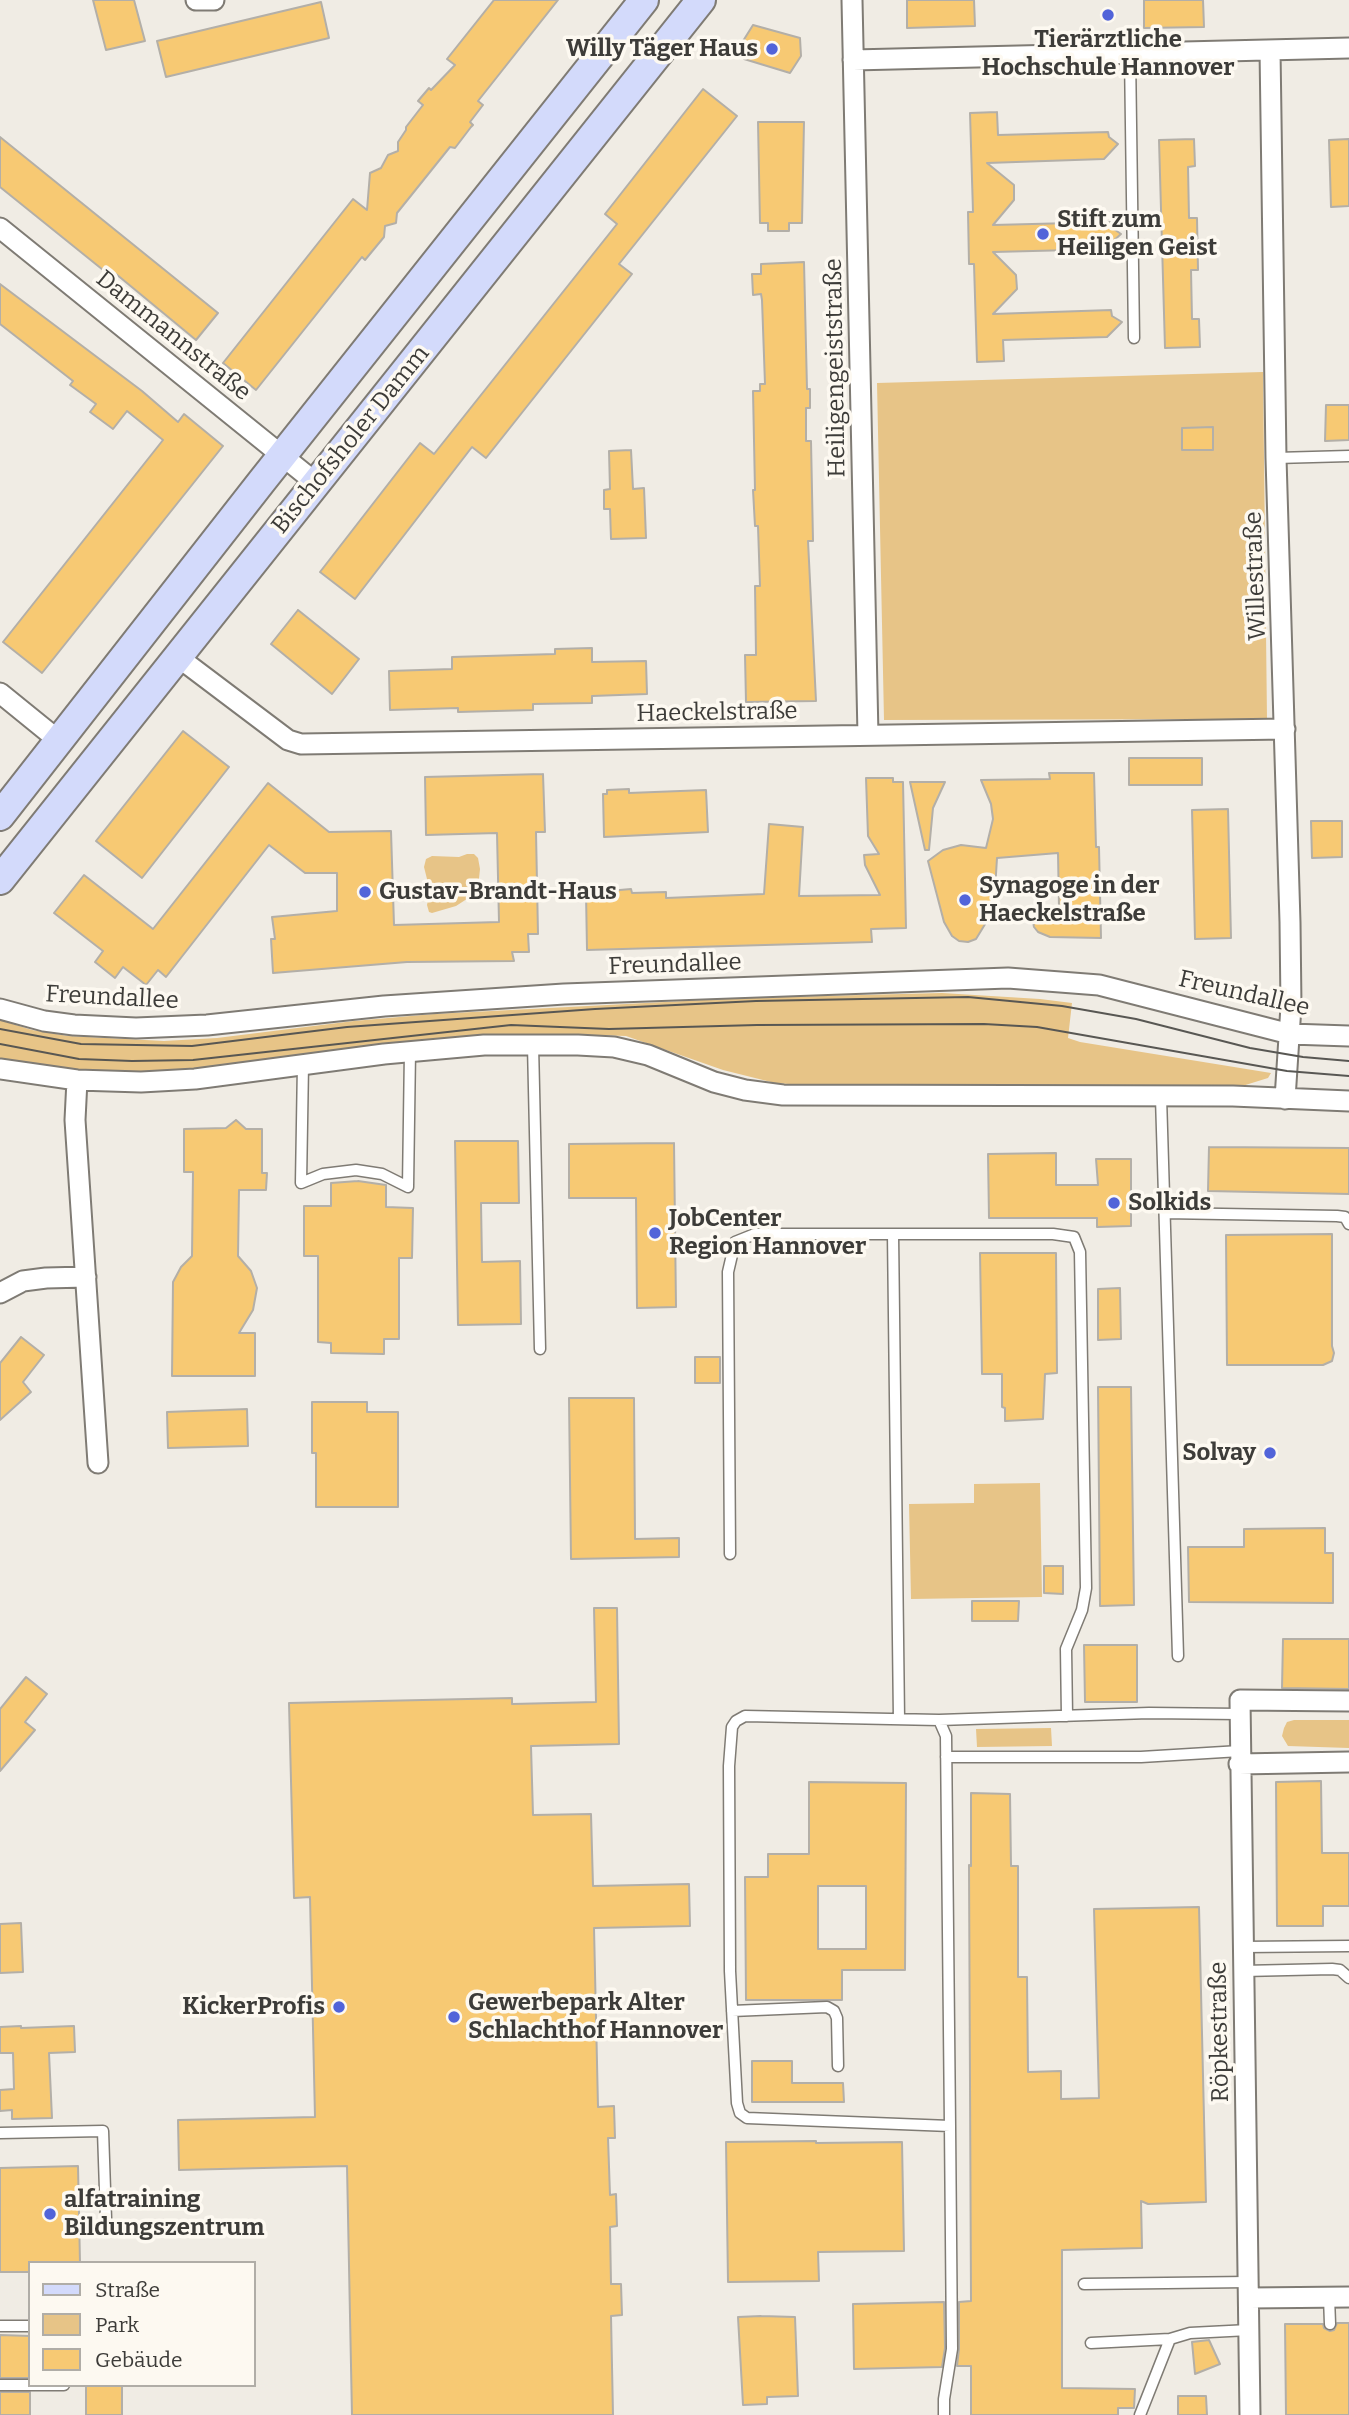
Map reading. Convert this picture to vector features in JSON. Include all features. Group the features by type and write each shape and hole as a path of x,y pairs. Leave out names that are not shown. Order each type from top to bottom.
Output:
{"main road":[{"name":"Bischofsholer Damm","path":"0,816 644,0"},
{"name":"Bischofsholer Damm","path":"0,880 701,0"}],"street":[{"path":"196,0 214,0"},
{"name":"Heiligengeiststraße","path":"852,0 868,735"},
{"path":"853,60 1349,48"},
{"name":"Willestraße","path":"1270,50 1276,458 1290,934 1290,1034 1285,1100"},
{"name":"Dammannstraße","path":"0,228 316,483"},
{"name":"Haeckelstraße","path":"178,657 288,740 302,744 1286,729"},
{"path":"0,693 58,740"},
{"name":"Freundallee","path":"0,1009 44,1021 136,1028 207,1025 384,1006 564,993 1008,978 1099,985 1290,1034 1349,1036"},
{"path":"0,1069 77,1080 141,1082 195,1079 410,1051 484,1045 533,1045 614,1047 648,1055 714,1082 783,1095 1233,1096 1349,1101"},
{"path":"77,1080 75,1119 98,1463"},
{"path":"0,1293 23,1281 86,1277"},
{"path":"1240,1714 1240,1700 1349,1701"},
{"name":"Röpkestraße","path":"1240,1714 1250,2415"},
{"path":"1240,1758 1349,1762"},
{"path":"1248,2290 1349,2297"}],"lane":[{"path":"1130,54 1134,338"},
{"path":"1276,458 1349,456"},
{"path":"533,1045 540,1349"},
{"path":"303,1064 301,1183 323,1174 356,1170 383,1174 408,1187 410,1051"},
{"path":"1161,1097 1178,1656"},
{"path":"1165,1213 1337,1216 1345,1217 1349,1224"},
{"path":"730,1554 728,1272 735,1241 755,1234 1053,1234 1074,1237 1080,1252 1086,1588 1082,1610 1066,1649 1067,1716"},
{"path":"893,1234 900,1719"},
{"path":"950,2126 747,2118 740,2113 737,2103 730,1971 729,1821 732,1727 736,1721 745,1716 939,1720 1149,1713 1240,1714"},
{"path":"939,1720 946,1736 953,2349 944,2399 944,2415"},
{"path":"946,1757 1240,1758"},
{"path":"1243,1947 1349,1946"},
{"path":"1243,1970 1332,1969 1340,1970 1349,1978"},
{"path":"732,2011 827,2007 834,2011 837,2018 838,2066"},
{"path":"0,2133 103,2131 106,2219"},
{"path":"1084,2284 1248,2290"},
{"path":"1329,2297 1330,2323"},
{"path":"0,2326 28,2326"},
{"path":"1091,2343 1170,2339 1191,2333 1249,2330"},
{"path":"1140,2415 1170,2339"},
{"path":"0,2385 28,2385"}],"green space":[{"path":"1263,372 1267,719 884,720 877,383"},
{"path":"474,854 478,858 478,888 473,895 456,906 429,912 427,905 430,891 424,867 426,859 432,856 459,857"},
{"path":"942,993 1072,1003 1068,1038 1271,1073 1268,1078 1239,1087 830,1087 775,1083 723,1070 626,1036 595,1035 527,1036 178,1071 72,1069 0,1058 0,1020 32,1030 68,1036 164,1041 217,1038 434,1014 742,998"},
{"path":"1040,1483 1042,1597 911,1599 909,1504 974,1503 974,1484"},
{"path":"1349,1720 1349,1748 1288,1746 1282,1736 1287,1722"},
{"path":"1051,1728 1052,1746 977,1747 976,1729"}],"building":[{"path":"93,0 134,0 145,41 106,50"},
{"path":"494,0 558,0 478,101 483,105 470,122 473,125 455,148 450,147 397,213 396,223 385,226 384,237 365,260 362,257 256,390 223,363 353,199 367,210 370,173 381,168 388,155 398,151 398,142 406,127 423,105 418,101 455,65 447,59"},
{"path":"907,0 974,0 975,26 907,28"},
{"path":"1144,0 1203,0 1204,27 1144,28"},
{"path":"321,2 329,38 166,77 157,41"},
{"name":"Willy Täger Haus","path":"753,25 800,38 801,56 790,73 744,59 743,41"},
{"path":"703,89 737,116 619,264 632,274 486,458 472,447 355,599 320,572 420,443 434,454 617,224 605,214"},
{"name":"Stift zum Heiligen Geist","path":"997,112 998,135 1108,132 1109,137 1118,144 1104,159 987,163 1014,185 1014,200 993,225 1111,222 1111,227 1121,234 1111,243 1112,249 993,252 1016,275 1017,289 993,314 1111,310 1112,316 1122,322 1107,337 1003,340 1004,361 977,362 974,264 969,264 968,212 973,212 970,113"},
{"path":"758,122 804,122 802,223 789,223 789,231 768,231 768,223 760,223"},
{"path":"0,137 218,313 196,340 116,274 113,278 0,187"},
{"path":"1194,139 1195,166 1188,167 1189,218 1197,218 1198,270 1191,270 1192,319 1199,319 1200,347 1165,348 1159,140"},
{"path":"1349,139 1349,206 1331,207 1329,140"},
{"path":"804,262 807,389 810,389 810,408 806,408 806,441 811,441 813,541 808,541 816,701 746,702 745,655 756,655 755,586 760,586 758,526 755,526 753,490 753,391 760,391 760,384 765,384 762,300 761,294 753,295 752,274 761,274 761,264"},
{"path":"0,284 142,391 178,422 184,414 223,446 42,673 3,642 163,440 127,411 113,429 90,412 96,404 70,385 73,381 0,324"},
{"path":"1326,405 1349,405 1349,440 1325,441"},
{"path":"1213,427 1213,450 1182,450 1182,428"},
{"path":"631,450 633,489 644,488 646,538 611,539 610,509 604,509 604,490 610,489 609,451"},
{"path":"298,610 359,659 332,694 271,644"},
{"path":"592,648 592,662 646,661 647,694 592,696 592,703 533,704 533,710 390,710 389,671 452,669 452,657 555,654 555,649"},
{"path":"183,731 229,767 142,878 96,841"},
{"path":"1129,758 1202,758 1202,785 1129,785"},
{"path":"1049,773 1094,773 1101,938 1050,937 1038,932 1034,927 1033,922 1039,914 1059,908 1058,853 997,858 995,890 987,921 976,939 959,941 952,936 944,922 928,861 943,850 961,845 986,848 993,819 991,804 981,780 1050,779"},
{"path":"543,774 545,832 536,832 538,934 528,934 529,952 512,952 514,961 407,962 273,973 271,939 275,939 272,917 337,911 337,873 305,873 269,845 166,977 158,970 146,985 123,967 115,978 95,962 103,951 54,913 84,875 153,929 268,783 329,832 391,831 394,925 499,922 497,833 426,835 425,777"},
{"path":"866,778 893,778 893,782 903,782 906,928 871,929 872,942 587,950 586,893 631,889 632,893 666,892 666,898 764,894 769,824 803,827 799,896 880,895 865,865 864,855 879,854 868,836"},
{"path":"910,782 945,782 933,808 929,850 925,850"},
{"path":"629,789 629,793 706,790 708,832 604,837 603,794 607,794 607,790"},
{"path":"1228,809 1231,938 1195,939 1192,810"},
{"path":"1311,821 1342,821 1342,857 1312,858"},
{"path":"236,1120 246,1129 262,1129 262,1173 267,1173 266,1190 239,1190 238,1256 251,1271 257,1288 253,1310 239,1333 255,1333 255,1376 172,1376 173,1282 181,1267 192,1256 193,1172 184,1172 184,1129 226,1128"},
{"path":"455,1141 518,1141 519,1203 481,1203 482,1262 520,1261 521,1324 458,1325"},
{"name":"JobCenter Region Hannover","path":"674,1143 676,1307 637,1308 636,1198 569,1198 569,1144"},
{"path":"1209,1147 1349,1148 1349,1194 1208,1191"},
{"path":"1056,1153 1056,1185 1098,1185 1096,1159 1131,1159 1131,1226 1097,1227 1097,1218 989,1218 988,1154"},
{"path":"358,1181 386,1185 386,1207 413,1208 412,1258 399,1258 399,1339 384,1339 384,1354 331,1353 331,1343 318,1342 318,1256 304,1256 304,1206 331,1206 331,1183"},
{"path":"1332,1234 1332,1361 1323,1365 1227,1365 1226,1235"},
{"path":"980,1253 1056,1253 1057,1373 1045,1374 1043,1419 1005,1421 1005,1408 1002,1407 1002,1374 982,1374"},
{"path":"1120,1288 1121,1339 1098,1340 1098,1289"},
{"path":"21,1337 44,1355 23,1382 31,1392 0,1420 0,1363"},
{"path":"695,1357 720,1357 720,1383 695,1383"},
{"path":"1098,1387 1131,1387 1134,1605 1100,1606"},
{"path":"569,1398 634,1398 635,1539 679,1538 679,1557 571,1559"},
{"path":"312,1402 367,1402 367,1412 398,1412 398,1507 316,1507"},
{"path":"247,1409 248,1446 168,1448 167,1412"},
{"path":"1325,1528 1325,1553 1333,1553 1333,1603 1189,1602 1188,1547 1244,1547 1244,1529"},
{"path":"1044,1566 1063,1566 1063,1594 1044,1593"},
{"path":"972,1601 1019,1601 1018,1621 972,1621"},
{"name":"Gewerbepark Alter Schlachthof Hannover","path":"594,1608 617,1608 619,1744 531,1746 533,1815 591,1814 593,1886 689,1884 690,1926 594,1928 598,2107 614,2106 615,2138 608,2138 610,2195 616,2194 617,2226 610,2227 611,2284 621,2284 622,2315 611,2316 613,2415 352,2415 347,2166 179,2170 178,2120 315,2117 310,1897 294,1898 289,1703 512,1698 512,1704 596,1702"},
{"path":"1283,1639 1349,1639 1349,1689 1282,1688"},
{"path":"1084,1645 1137,1645 1137,1702 1085,1702"},
{"path":"26,1677 47,1694 25,1722 35,1730 0,1771 0,1709"},
{"path":"1321,1781 1322,1853 1349,1853 1349,1906 1323,1906 1323,1926 1277,1926 1276,1782"},
{"path":"809,1782 906,1783 905,1970 842,1970 842,2000 746,2000 745,1877 768,1877 768,1854 809,1854","holes":["818,1886 866,1886 866,1949 818,1949"]},
{"path":"971,1793 1010,1794 1011,1866 1018,1866 1018,1977 1027,1977 1028,2072 1061,2071 1061,2099 1099,2098 1094,1909 1199,1907 1206,2202 1148,2204 1141,2201 1142,2248 1062,2250 1062,2388 1135,2389 1134,2408 1118,2408 1118,2415 971,2415 971,2366 957,2366 959,2302 971,2301"},
{"path":"21,1923 23,1972 0,1973 0,1924"},
{"path":"74,2026 75,2052 49,2053 52,2118 12,2119 12,2110 0,2111 0,2090 14,2089 13,2053 0,2053 0,2027"},
{"path":"752,2061 792,2061 792,2083 843,2083 844,2102 752,2102"},
{"path":"726,2142 902,2142 904,2251 818,2252 819,2281 728,2282"},
{"path":"78,2166 80,2261 28,2261 28,2272 0,2272 0,2168"},
{"path":"944,2302 945,2348 942,2367 854,2369 853,2304"},
{"path":"738,2317 795,2317 798,2396 767,2397 767,2404 743,2405"},
{"path":"1337,2323 1349,2323 1349,2415 1286,2415 1285,2324 1323,2324 1324,2328 1330,2331 1334,2330"},
{"path":"0,2335 28,2336 28,2378 0,2378"},
{"path":"1209,2340 1220,2364 1195,2374 1192,2342"},
{"path":"86,2387 122,2387 122,2415 86,2415"},
{"path":"0,2392 30,2392 30,2415 0,2415"},
{"path":"1178,2396 1206,2396 1207,2415 1178,2415"}],"tram line":[{"path":"0,1029 81,1044 192,1046 347,1027 595,1009 756,1001 968,997 1062,1006 1136,1019 1250,1048 1349,1061"},
{"path":"0,1044 79,1059 193,1060 511,1025 609,1029 984,1024 1037,1027 1287,1071 1349,1076"}],"place":[{"name":"Tierärztliche Hochschule Hannover","path":"1108,15"},
{"name":"Willy Täger Haus","path":"772,49"},
{"name":"Stift zum Heiligen Geist","path":"1043,234"},
{"name":"Gustav-Brandt-Haus","path":"365,892"},
{"name":"Synagoge in der Haeckelstraße","path":"965,900"},
{"name":"Solkids","path":"1114,1203"},
{"name":"JobCenter Region Hannover","path":"655,1233"},
{"name":"Solvay","path":"1270,1453"},
{"name":"KickerProfis","path":"339,2007"},
{"name":"Gewerbepark Alter Schlachthof Hannover","path":"454,2017"},
{"name":"alfatraining Bildungszentrum","path":"50,2214"}]}
